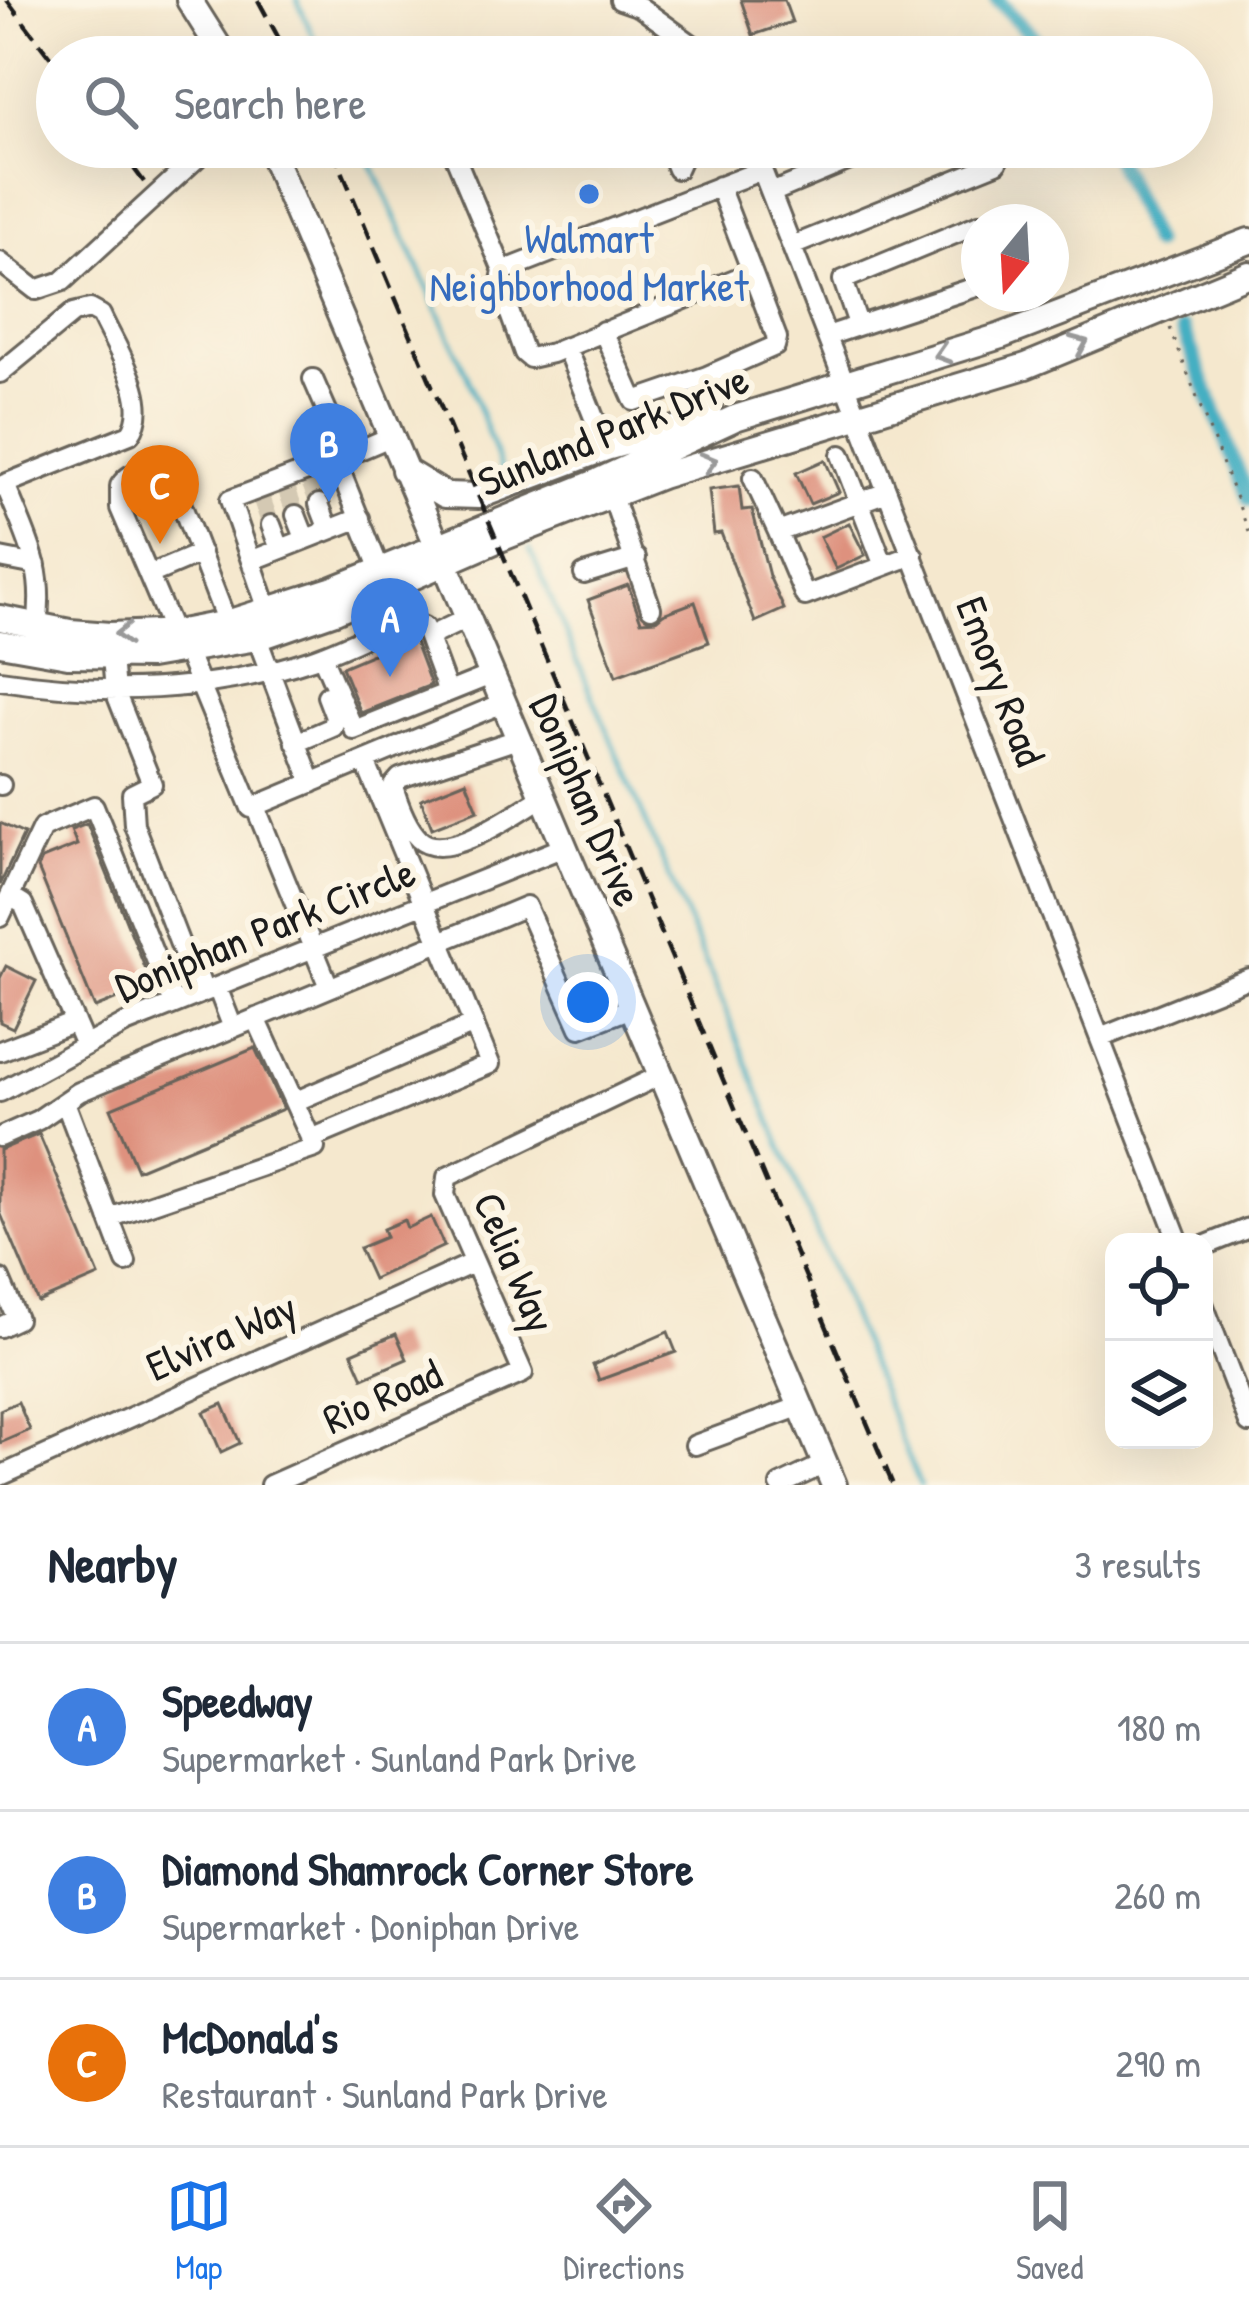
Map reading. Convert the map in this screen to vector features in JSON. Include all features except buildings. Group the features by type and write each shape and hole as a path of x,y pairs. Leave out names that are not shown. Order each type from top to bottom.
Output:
{"main road":[{"path":"189,0 212,36"},
{"name":"Doniphan Drive","path":"278,168 830,1474"},
{"name":"Sunland Park Drive","path":"0,618 180,643 227,623 381,579 719,422 1001,336 1249,241"},
{"name":"Sunland Park Drive","path":"439,555 661,476 1026,366 1249,274"},
{"path":"404,470 445,494 466,498 606,448 719,422"},
{"name":"Sunland Park Drive","path":"3,644 112,657 180,643 257,638 334,611 381,579"}],"street":[{"path":"620,0 640,7 680,36"},
{"path":"0,262 36,290 63,281 186,168"},
{"path":"460,168 503,271 500,286 524,353 538,358 752,272"},
{"path":"771,193 830,168"},
{"path":"792,246 985,168"},
{"path":"677,169 688,197"},
{"path":"503,271 762,170"},
{"name":"Emory Road","path":"762,170 1176,1233"},
{"path":"603,331 634,401 775,346 777,338 719,186"},
{"path":"806,284 843,280 961,232"},
{"path":"843,280 858,325"},
{"path":"827,336 961,292"},
{"path":"0,373 73,313 90,308 101,315 138,398 139,418 130,434 3,486 36,565 42,592 37,626"},
{"path":"566,347 606,448"},
{"path":"707,376 719,422"},
{"path":"313,379 340,443 337,460 398,623"},
{"path":"268,610 230,500 260,495 308,476 390,436"},
{"path":"841,455 884,566"},
{"path":"227,623 176,490 149,472 128,475 118,501 251,808 503,703"},
{"path":"753,478 805,596 913,555"},
{"path":"778,532 887,492"},
{"path":"612,496 652,608"},
{"path":"319,504 329,530"},
{"path":"296,515 305,538"},
{"path":"253,560 360,518"},
{"path":"271,525 280,549"},
{"path":"149,575 201,553"},
{"path":"0,558 36,565"},
{"path":"584,574 636,559"},
{"path":"334,611 346,646"},
{"path":"428,637 468,618"},
{"path":"3,644 0,678 115,691 199,686 317,657 406,620 420,623 428,637 445,727"},
{"path":"257,638 312,783"},
{"path":"64,688 68,655"},
{"path":"112,657 115,691 152,784 131,794 134,825 188,965 211,989 233,1028"},
{"path":"317,657 354,730 346,753 390,785 417,837 429,845"},
{"path":"296,742 329,730 335,722 317,657"},
{"path":"354,730 491,675"},
{"path":"310,1139 490,1064 406,859 380,720"},
{"path":"390,785 518,740"},
{"path":"406,859 429,845 463,844 543,797"},
{"path":"84,1043 22,904 4,904 42,828 94,806 174,1004"},
{"path":"255,806 329,988"},
{"name":"Doniphan Park Circle","path":"7,1089 84,1043 564,847"},
{"path":"503,871 518,909"},
{"path":"0,1137 72,1097 526,906 580,1028 634,1007"},
{"path":"1100,1038 1249,978"},
{"path":"109,1218 315,1148 256,1018"},
{"path":"7,1089 0,1051 75,1022"},
{"path":"294,1102 474,1024"},
{"path":"57,1059 126,1262"},
{"name":"Celia Way","path":"523,1373 446,1196 447,1177 663,1074"},
{"path":"1213,1242 1249,1228"},
{"name":"Elvira Way","path":"0,1476 472,1263"},
{"path":"0,1279 17,1318 0,1327"},
{"path":"1213,1329 1249,1423"},
{"name":"Rio Road","path":"270,1485 523,1373"},
{"path":"695,1445 801,1406"},
{"path":"780,1485 830,1474"}],"path":[{"path":"1160,310 1249,532"}],"waterway":[{"path":"297,0 313,36"},
{"path":"997,0 1032,36"},
{"path":"373,168 467,375 502,472"},
{"path":"1120,168 1153,243"},
{"path":"1183,329 1249,499"},
{"path":"530,549 920,1485"}],"tunnel":[{"path":"309,479 319,504"},
{"path":"287,490 296,515"},
{"path":"262,500 271,525"}],"railway":[{"path":"7,0 36,38"},
{"path":"258,0 278,36"},
{"path":"134,168 144,182"},
{"path":"341,168 893,1485"}],"place":[{"name":"Walmart Neighborhood Market","path":"589,194"},
{"name":"Diamond Shamrock Corner Store","path":"329,502"},
{"name":"McDonald's","path":"160,544"},
{"name":"Speedway","path":"390,677"}]}
